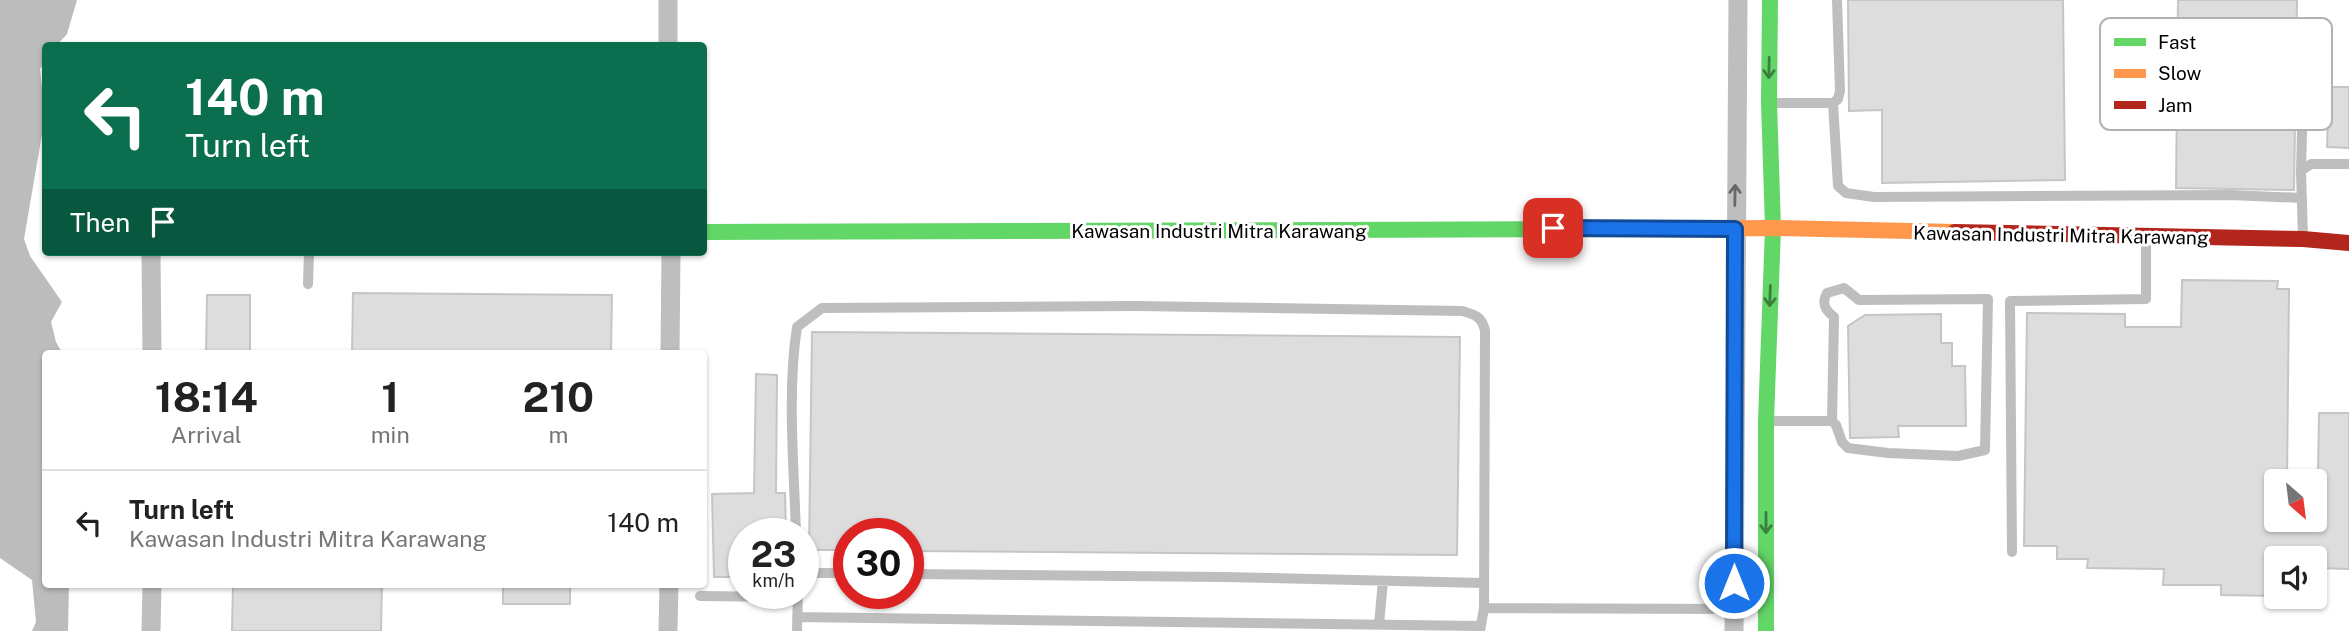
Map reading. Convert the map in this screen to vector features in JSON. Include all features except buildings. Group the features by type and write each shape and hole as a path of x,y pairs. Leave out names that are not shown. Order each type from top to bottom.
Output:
{"street":[{"path":"668,0 668,42"},
{"path":"1734,631 1738,0"},
{"path":"1766,631 1766,421 1773,229 1769,103 1770,0"},
{"name":"Kawasan Industri Mitra Karawang","path":"707,232 1773,229 2303,239 2349,243"},
{"path":"151,256 152,350"},
{"path":"670,350 671,256"},
{"path":"151,631 152,588"},
{"path":"668,588 668,631"}],"lane":[{"path":"1769,103 1833,103 1838,99 1838,0"},
{"path":"1833,103 1838,186 1841,191 1857,195 2230,195 2302,198"},
{"path":"2303,130 2303,239"},
{"path":"2301,171 2311,164 2349,164"},
{"path":"2012,552 2010,301 2147,299 2146,236"},
{"path":"308,284 309,256"},
{"path":"1766,421 1832,421 1842,442 1848,448 1958,456 1985,450 1988,299 1859,300 1844,288 1827,293 1824,306 1834,317 1832,421"},
{"path":"795,518 794,349 797,327 822,308 1135,306 1462,311 1478,316 1483,321 1483,608 1480,628 1379,624 797,617"},
{"path":"924,574 1483,583"},
{"path":"1379,624 1382,581"},
{"path":"700,596 728,596"},
{"path":"1483,608 1734,609"},
{"path":"797,609 797,631"}],"shaded area":[{"path":"0,0 77,0 67,34 60,42 42,42 42,134 24,239 30,256 62,302 51,322 60,350 42,350 42,588 69,588 68,631 32,631 36,622 32,580 0,558"}],"traffic: fast":[{"path":"1766,631 1766,421 1773,228 1769,103 1770,0"},
{"path":"707,232 1637,229"}],"traffic: slow":[{"path":"1637,229 1773,228 1955,232"}],"traffic: jam":[{"path":"1955,232 2303,239 2349,243"}],"route":[{"path":"1553,228 1735,229 1734,583"}]}
